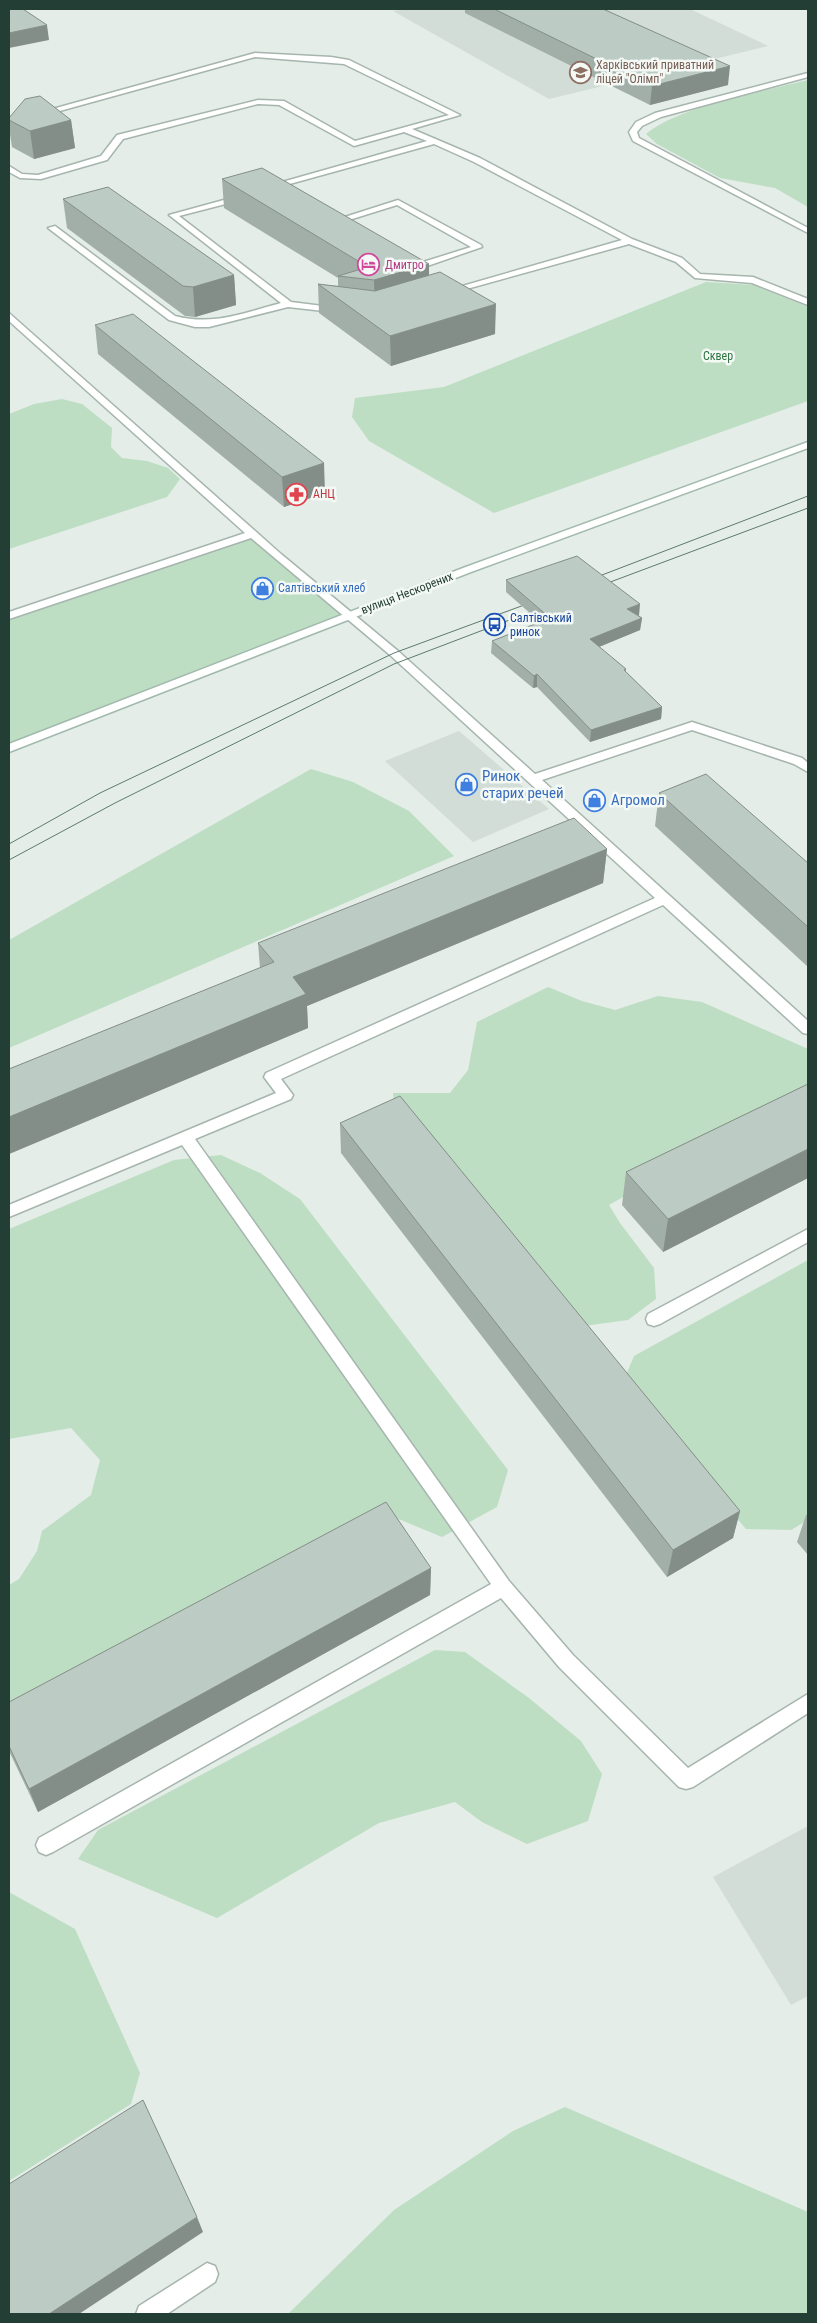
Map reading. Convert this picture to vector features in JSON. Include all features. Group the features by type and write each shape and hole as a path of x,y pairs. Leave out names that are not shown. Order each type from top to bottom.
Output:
{"main road":[{"path":"9,123 227,63 265,55 331,59 346,62 456,115 354,144 281,103 258,102 120,137 104,158 38,177 20,176 9,168"},
{"path":"808,75 658,115 639,124 633,132 636,139 808,231"},
{"path":"405,129 477,160 629,241 679,260 698,276 754,280 808,302"},
{"path":"260,192 433,142"},
{"path":"250,194 173,215 288,304"},
{"path":"345,232 329,222 398,202 478,247 405,267 417,274"},
{"path":"52,228 172,318 182,322 195,324 222,323 288,304 346,312"},
{"path":"444,292 629,241"},
{"path":"9,316 252,534 394,653 808,1029"},
{"name":"вулиця Нескорених","path":"9,748 498,558 808,445"},
{"path":"9,616 252,534"},
{"path":"533,779 692,726 798,761 808,768"},
{"path":"9,1211 286,1095 271,1077 664,899"},
{"path":"185,1137 503,1587 566,1661 686,1780 808,1703"},
{"path":"654,1319 808,1236"},
{"path":"46,1845 503,1587"},
{"path":"147,2314 207,2274"}],"shaded area":[{"name":"Харківський приватний ліцей \"Олімп\"","path":"405,9 690,9 768,46 549,99 393,11"},
{"name":"Ринок старих речей","path":"459,731 549,809 473,842 385,761"},
{"path":"808,1826 808,1996 791,2005 713,1877"}],"green space":[{"path":"808,80 808,207 775,188 720,178 657,144 646,134 679,115 723,101"},
{"name":"Сквер","path":"706,282 754,285 808,307 808,401 494,513 369,441 352,417 355,398 444,387"},
{"path":"62,399 82,404 112,428 111,447 122,458 147,461 168,468 180,479 167,497 9,549 9,414 34,404"},
{"path":"252,534 348,616 9,748 9,616"},
{"path":"311,769 353,782 409,811 454,856 9,1048 9,940"},
{"path":"548,987 582,1001 615,1010 658,996 702,1002 808,1049 808,1102 644,1185 609,1205 620,1223 654,1268 656,1299 628,1320 584,1326 395,1112 393,1093 450,1093 468,1070 477,1022"},
{"path":"221,1155 260,1173 300,1199 508,1470 497,1507 442,1537 389,1515 9,1714 9,1585 19,1579 37,1551 42,1531 91,1495 100,1460 71,1428 9,1439 9,1229 174,1160"},
{"path":"808,1260 808,1520 791,1530 746,1529 695,1469 626,1375 634,1356"},
{"path":"435,1650 465,1652 529,1698 581,1741 602,1774 588,1821 527,1844 482,1822 455,1802 379,1823 217,1918 78,1859 98,1830"},
{"path":"9,1892 75,1929 140,2073 131,2104 9,2181"},
{"path":"565,2107 808,2212 808,2314 288,2314 394,2210 513,2131"}],"building":[{"path":"9,9 23,9 47,25 9,33"},
{"path":"494,9 603,9 730,66 652,86"},
{"path":"40,96 71,120 30,131 9,120 25,99"},
{"path":"262,168 429,264 374,280 338,276 368,267 222,179"},
{"path":"108,187 234,275 193,287 183,286 63,199"},
{"path":"440,272 496,304 390,336 318,284 375,291"},
{"path":"133,314 324,463 282,477 95,325"},
{"path":"577,556 640,604 627,609 642,618 590,639 626,669 624,670 662,707 591,730 537,674 534,676 492,641 550,618 506,580"},
{"path":"706,774 808,863 808,927 659,793"},
{"path":"574,818 607,849 293,977 306,994 9,1117 9,1069 274,962 258,943"},
{"path":"808,1084 808,1149 668,1219 626,1172"},
{"path":"400,1096 740,1511 673,1550 340,1123"},
{"path":"386,1502 431,1568 29,1789 9,1746 9,1702"},
{"path":"143,2100 197,2217 49,2314 9,2314 9,2184"}],"tram line":[{"path":"589,580 808,496"},
{"path":"597,587 808,508"},
{"path":"9,844 100,793 394,653 535,601"},
{"path":"9,860 115,803 394,664 541,608"}],"place":[{"name":"Харківський приватний ліцей \"Олімп\"","path":"580,72"},
{"name":"Дмитро","path":"369,265"},
{"name":"АНЦ","path":"297,494"},
{"name":"Салтівський хлеб","path":"262,588"},
{"name":"Салтівський ринок","path":"494,625"},
{"name":"Ринок старих речей","path":"466,785"},
{"name":"Агромол","path":"595,800"}]}
